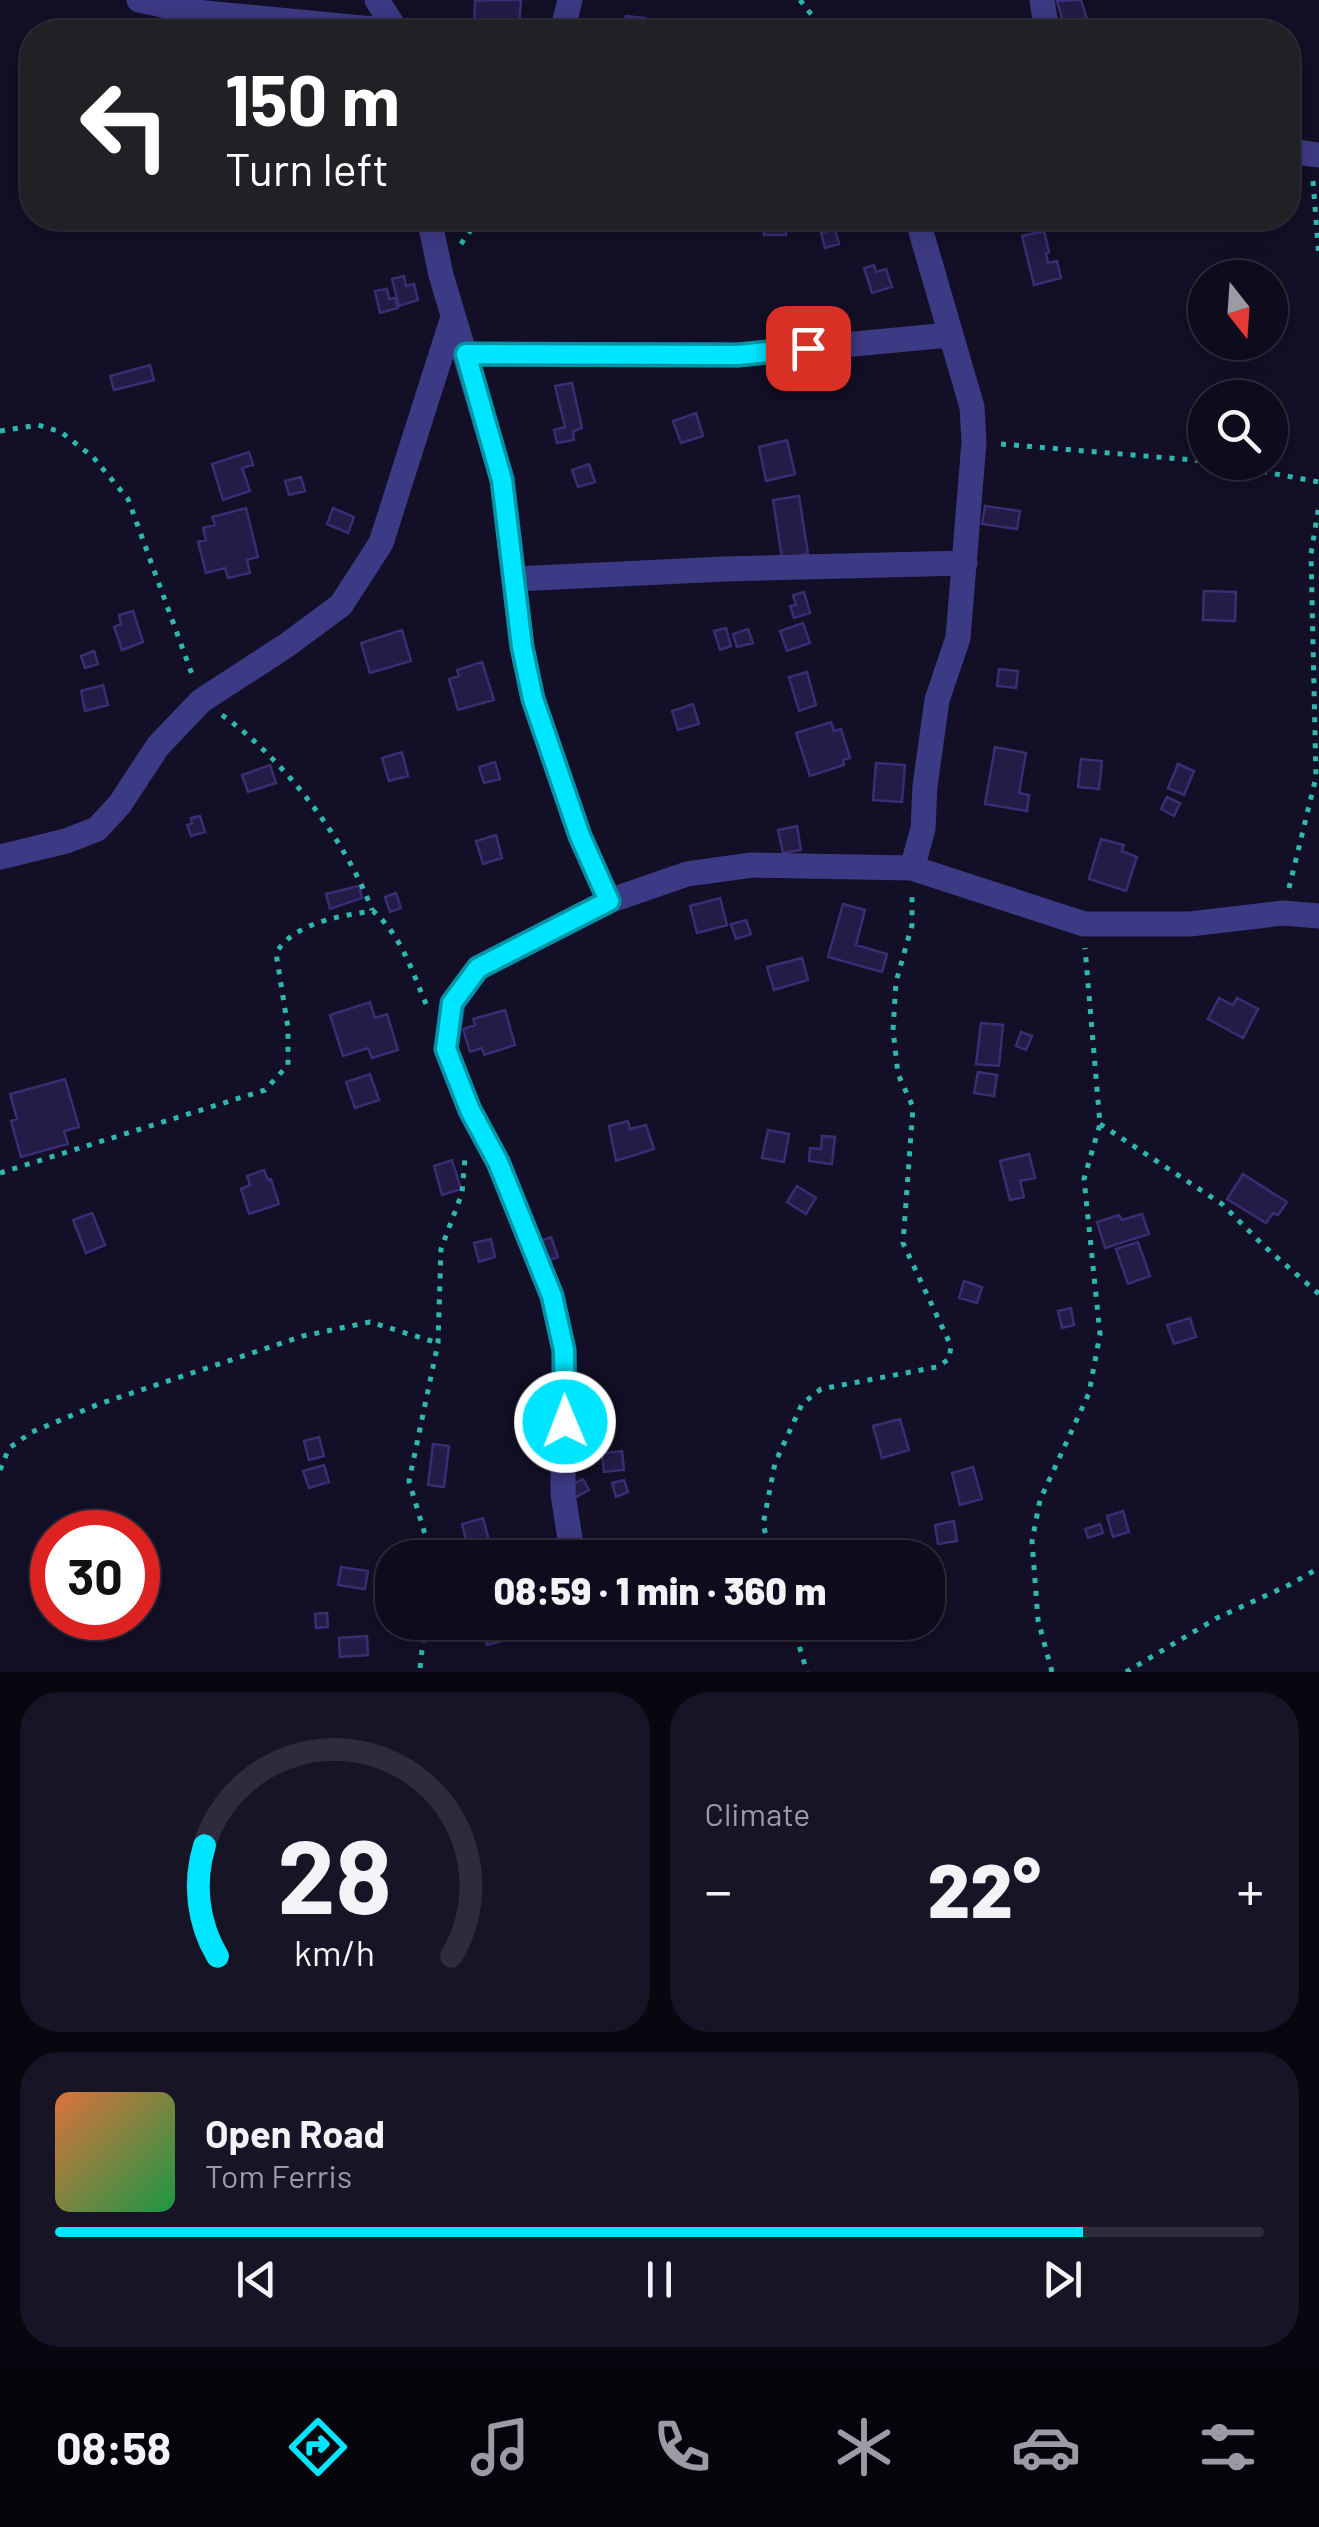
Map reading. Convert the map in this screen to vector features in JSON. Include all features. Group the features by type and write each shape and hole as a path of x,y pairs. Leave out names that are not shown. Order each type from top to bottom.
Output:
{"street":[{"path":"138,0 195,12 277,20"},
{"path":"432,230 502,480 522,647 533,699 580,836 609,901"},
{"path":"912,868 923,829 937,700 958,638 974,442 972,407 920,230"},
{"path":"0,857 97,830 120,804 158,746 202,700 288,645 341,604 381,543 454,317"},
{"path":"466,354 738,355 950,335"},
{"path":"516,579 965,563"},
{"path":"570,1540 562,1494 564,1350 552,1296 498,1162 470,1110 446,1049 452,1003 478,968 609,901 687,874 752,865 912,868 1084,924 1190,924 1283,913 1319,916"}],"path":[{"path":"800,0 816,20"},
{"path":"1306,153 1319,258"},
{"path":"0,431 38,425 62,432 93,457 128,499 202,700 260,744 344,850 373,911 399,942 446,1049"},
{"path":"974,442 1188,460"},
{"path":"1288,476 1319,482"},
{"path":"1283,913 1316,777 1316,635 1311,554 1319,504"},
{"path":"768,1540 764,1525 774,1463 802,1404 821,1388 937,1367 949,1358 951,1346 903,1244 913,1107 898,1074 893,1030 896,982 912,925 912,868"},
{"path":"0,1173 265,1090 288,1065 288,1028 276,953 297,934 330,918 373,911"},
{"path":"1052,1672 1038,1620 1032,1541 1040,1500 1088,1393 1100,1334 1084,1179 1100,1124 1086,995 1084,924"},
{"path":"427,1540 409,1481 438,1344 441,1248 462,1193 470,1110"},
{"path":"1100,1124 1222,1204 1319,1294"},
{"path":"0,1470 10,1448 32,1432 99,1404 303,1336 370,1322 438,1344"},
{"path":"1126,1672 1216,1618 1319,1568"},
{"path":"420,1668 423,1640"},
{"path":"797,1640 807,1672"}],"building":[{"path":"521,0 519,20 474,20 475,1"},
{"path":"1081,0 1087,20 1063,20 1057,1"},
{"path":"764,230 786,230 786,235 764,235"},
{"path":"835,230 839,244 825,248 821,233"},
{"path":"1044,231 1048,263 1057,261 1061,278 1034,285 1022,236"},
{"path":"874,265 876,272 886,269 892,287 872,293 864,268"},
{"path":"404,276 406,286 414,284 418,300 399,306 392,279"},
{"path":"387,289 389,299 395,298 398,308 380,313 375,291"},
{"path":"150,365 154,380 114,390 110,376"},
{"path":"572,383 582,428 573,431 574,440 557,443 554,430 565,427 555,386"},
{"path":"696,413 703,436 681,443 673,421"},
{"path":"787,440 795,474 766,481 759,447"},
{"path":"249,452 253,465 242,468 250,491 223,500 212,464"},
{"path":"589,464 595,482 578,487 572,470"},
{"path":"301,477 305,491 289,495 285,481"},
{"path":"799,496 808,554 782,559 773,500"},
{"path":"985,506 1020,511 1017,529 982,524"},
{"path":"246,508 258,557 247,560 250,573 228,578 225,568 206,573 198,542 206,540 203,528 215,525 212,517"},
{"path":"333,508 354,517 348,533 327,524"},
{"path":"1204,591 1236,592 1235,621 1203,620"},
{"path":"804,592 810,613 794,618 790,606 796,605 793,595"},
{"path":"133,611 143,642 122,650 114,627 121,624 119,615"},
{"path":"803,623 810,643 787,651 780,631"},
{"path":"726,628 731,646 720,650 714,631"},
{"path":"748,629 753,643 737,647 733,634"},
{"path":"402,630 411,661 370,673 361,643"},
{"path":"94,651 98,664 85,668 81,656"},
{"path":"482,662 494,700 458,710 449,679 459,676 457,670"},
{"path":"999,669 1018,671 1016,688 997,686"},
{"path":"807,672 816,705 799,711 789,677"},
{"path":"103,685 108,705 85,711 81,691"},
{"path":"693,704 699,724 678,730 672,711"},
{"path":"831,722 834,731 841,729 850,758 843,760 844,765 810,776 796,733"},
{"path":"995,747 1026,753 1019,793 1029,795 1027,811 985,804"},
{"path":"402,752 408,776 389,781 382,758"},
{"path":"1081,759 1102,761 1099,789 1078,787"},
{"path":"495,762 500,779 484,783 479,767"},
{"path":"876,763 905,765 902,802 873,800"},
{"path":"1178,764 1194,771 1184,795 1168,788"},
{"path":"270,765 276,783 248,792 242,775"},
{"path":"1167,797 1180,803 1174,816 1161,809"},
{"path":"200,816 205,832 191,836 187,825 192,824 191,818"},
{"path":"797,826 801,850 783,853 778,830"},
{"path":"496,835 502,858 483,864 476,841"},
{"path":"1101,839 1124,845 1122,851 1137,857 1126,891 1089,879"},
{"path":"359,886 362,898 330,909 326,894"},
{"path":"396,893 401,908 390,912 385,897"},
{"path":"720,898 727,925 697,933 690,906"},
{"path":"843,904 865,910 856,945 887,954 882,972 828,957"},
{"path":"746,920 751,934 736,939 731,924"},
{"path":"802,958 808,980 774,990 767,967"},
{"path":"1219,998 1233,1005 1237,998 1258,1009 1243,1038 1208,1019"},
{"path":"370,1002 375,1018 387,1014 398,1050 372,1058 368,1048 343,1056 330,1015"},
{"path":"505,1010 515,1045 484,1055 482,1048 470,1052 463,1029 475,1025 473,1019"},
{"path":"981,1023 1003,1025 999,1066 976,1064"},
{"path":"1021,1032 1032,1036 1026,1050 1016,1046"},
{"path":"978,1072 997,1075 994,1096 974,1093"},
{"path":"370,1074 379,1100 355,1108 346,1082"},
{"path":"65,1079 79,1127 64,1131 68,1144 21,1157 11,1121 17,1119 10,1094"},
{"path":"628,1121 630,1129 646,1125 654,1149 616,1161 609,1126"},
{"path":"768,1130 789,1134 784,1162 762,1158"},
{"path":"822,1136 835,1137 832,1164 809,1161 810,1148 821,1149"},
{"path":"1029,1154 1035,1178 1020,1181 1024,1197 1010,1200 1000,1161"},
{"path":"452,1160 461,1189 442,1195 434,1166"},
{"path":"264,1170 279,1204 249,1214 241,1189 250,1185 247,1176"},
{"path":"1243,1174 1287,1202 1266,1223 1227,1199"},
{"path":"797,1186 816,1198 806,1214 787,1202"},
{"path":"92,1213 105,1245 86,1253 73,1220"},
{"path":"1142,1214 1149,1234 1105,1248 1097,1222 1119,1215 1122,1220"},
{"path":"551,1237 558,1257 541,1263 534,1243"},
{"path":"491,1239 495,1257 479,1262 474,1243"},
{"path":"1138,1242 1150,1276 1128,1284 1116,1249"},
{"path":"964,1281 982,1287 977,1303 959,1298"},
{"path":"1071,1308 1074,1325 1062,1328 1058,1311"},
{"path":"1190,1318 1196,1337 1174,1344 1167,1325"},
{"path":"900,1419 909,1450 882,1458 873,1426"},
{"path":"319,1437 324,1456 309,1460 304,1441"},
{"path":"433,1444 449,1446 444,1487 428,1485"},
{"path":"622,1451 624,1470 604,1472 602,1453"},
{"path":"324,1465 329,1482 309,1488 303,1471"},
{"path":"973,1467 982,1499 960,1505 952,1473"},
{"path":"583,1479 589,1490 576,1497 570,1485"},
{"path":"624,1480 628,1492 616,1497 612,1483"},
{"path":"1123,1511 1129,1532 1113,1537 1107,1516"},
{"path":"483,1518 489,1540 466,1540 462,1524"},
{"path":"954,1521 957,1541 937,1540 935,1525"},
{"path":"1100,1524 1103,1533 1088,1538 1085,1529"},
{"path":"341,1567 368,1571 365,1589 338,1585"},
{"path":"327,1613 328,1627 316,1628 315,1614"},
{"path":"367,1636 368,1655 340,1657 339,1638"}],"route":[{"path":"565,1422 564,1350 552,1296 498,1162 470,1110 446,1049 452,1003 478,968 609,901 580,836 533,699 522,647 502,480 466,354 738,355 808,348"}]}
